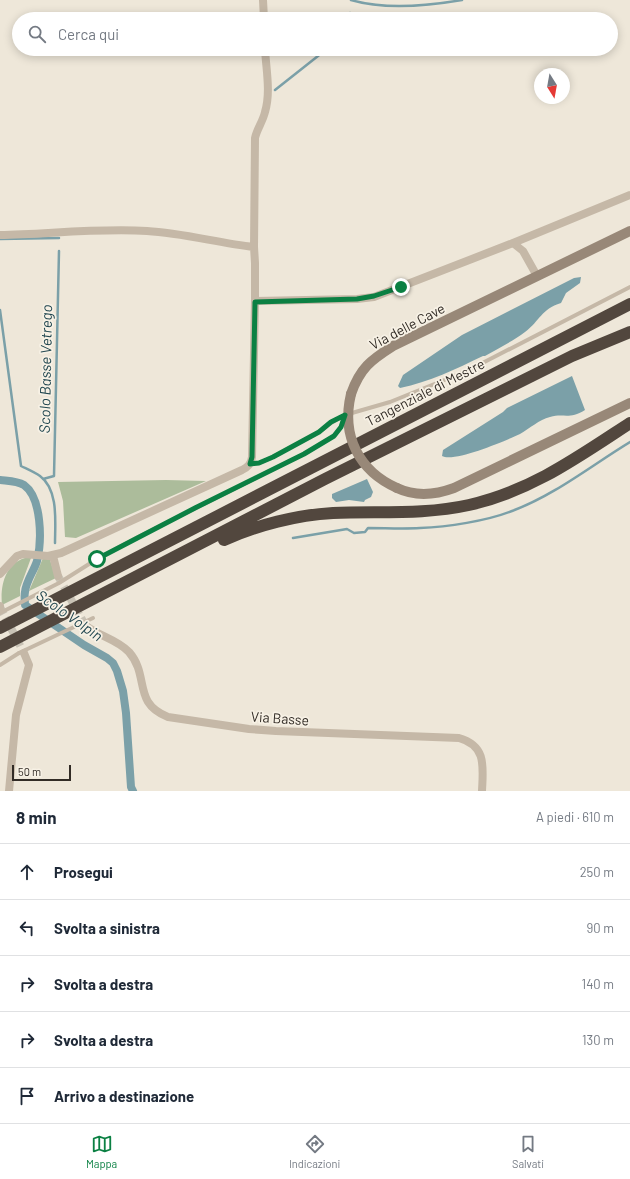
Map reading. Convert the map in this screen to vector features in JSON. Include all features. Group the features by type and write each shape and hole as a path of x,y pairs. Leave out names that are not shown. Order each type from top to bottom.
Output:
{"highway":[{"name":"Tangenziale di Mestre","path":"0,628 630,304"},
{"path":"0,647 325,479 572,356 630,332"},
{"path":"126,583 237,534 277,522 332,513 408,513 436,510 469,505 504,495 542,478 574,460 630,423"}],"main road":[{"name":"Via delle Cave","path":"630,231 393,346 374,358 355,383 348,410 348,423 350,435 356,450 364,464 376,476 397,488 420,494 440,492 454,488 630,403"}],"street":[{"path":"263,0 264,12"},
{"path":"0,574 17,556 27,554 50,556 242,470 250,464 252,457 255,302 254,138 265,114 267,104 268,93 265,56"},
{"path":"255,302 357,299 374,296 513,243 630,195"},
{"path":"0,235 148,231 184,235 254,247"},
{"path":"513,243 523,251 537,276"},
{"path":"50,556 58,579"},
{"name":"Via Basse","path":"84,625 124,647 129,652 137,668 146,700 150,707 168,717 270,731 459,738 468,741 475,746 482,759 482,791"},
{"path":"9,791 16,715 29,665 21,653"}],"lane":[{"path":"250,464 259,463 273,457 319,432 331,422 345,415 390,402 457,375 630,287"},
{"path":"0,613 2,608 138,537 304,454 334,436 341,427 345,415"},
{"path":"0,665 21,653 93,618"}],"green space":[{"path":"166,480 206,481 76,538 65,537 63,501 58,482"},
{"path":"25,558 31,558 20,588 20,596 2,605 3,583 8,570 18,561"},
{"path":"43,558 50,560 56,578 29,591"}],"water":[{"path":"581,277 580,283 566,293 561,303 545,312 530,328 511,341 485,356 442,375 400,388 398,386 403,375 462,335 574,278"},
{"path":"572,376 585,410 571,416 555,416 546,418 520,434 469,454 448,457 442,456 443,450 507,408"},
{"path":"367,479 373,492 371,497 364,502 349,500 336,502 332,498 332,494"}],"waterway":[{"path":"351,0 392,6 435,4 462,0"},
{"path":"275,90 318,56"},
{"name":"Scolo Basse Vetrego","path":"0,239 59,238"},
{"name":"Scolo Basse Vetrego","path":"43,479 54,476 59,251"},
{"path":"0,310 21,466 40,476 46,482 50,490 55,507 55,543"},
{"path":"293,538 347,529 354,533 365,532 368,528 414,528 442,526 467,523 502,515 543,497 630,442"},
{"name":"Scolo Volpin","path":"0,480 24,485 30,491 37,509 40,532 39,553 36,565 28,580 25,605 84,645 107,658 113,663 117,671 123,691 126,713 131,787 133,791"}],"tunnel":[{"path":"58,576 85,625"},
{"path":"0,607 24,653"}],"route":[{"path":"97,559 304,454 334,436 341,427 345,415 331,422 319,432 273,457 259,463 250,464 252,459 255,302 313,299 357,299 374,296 401,287"}]}
